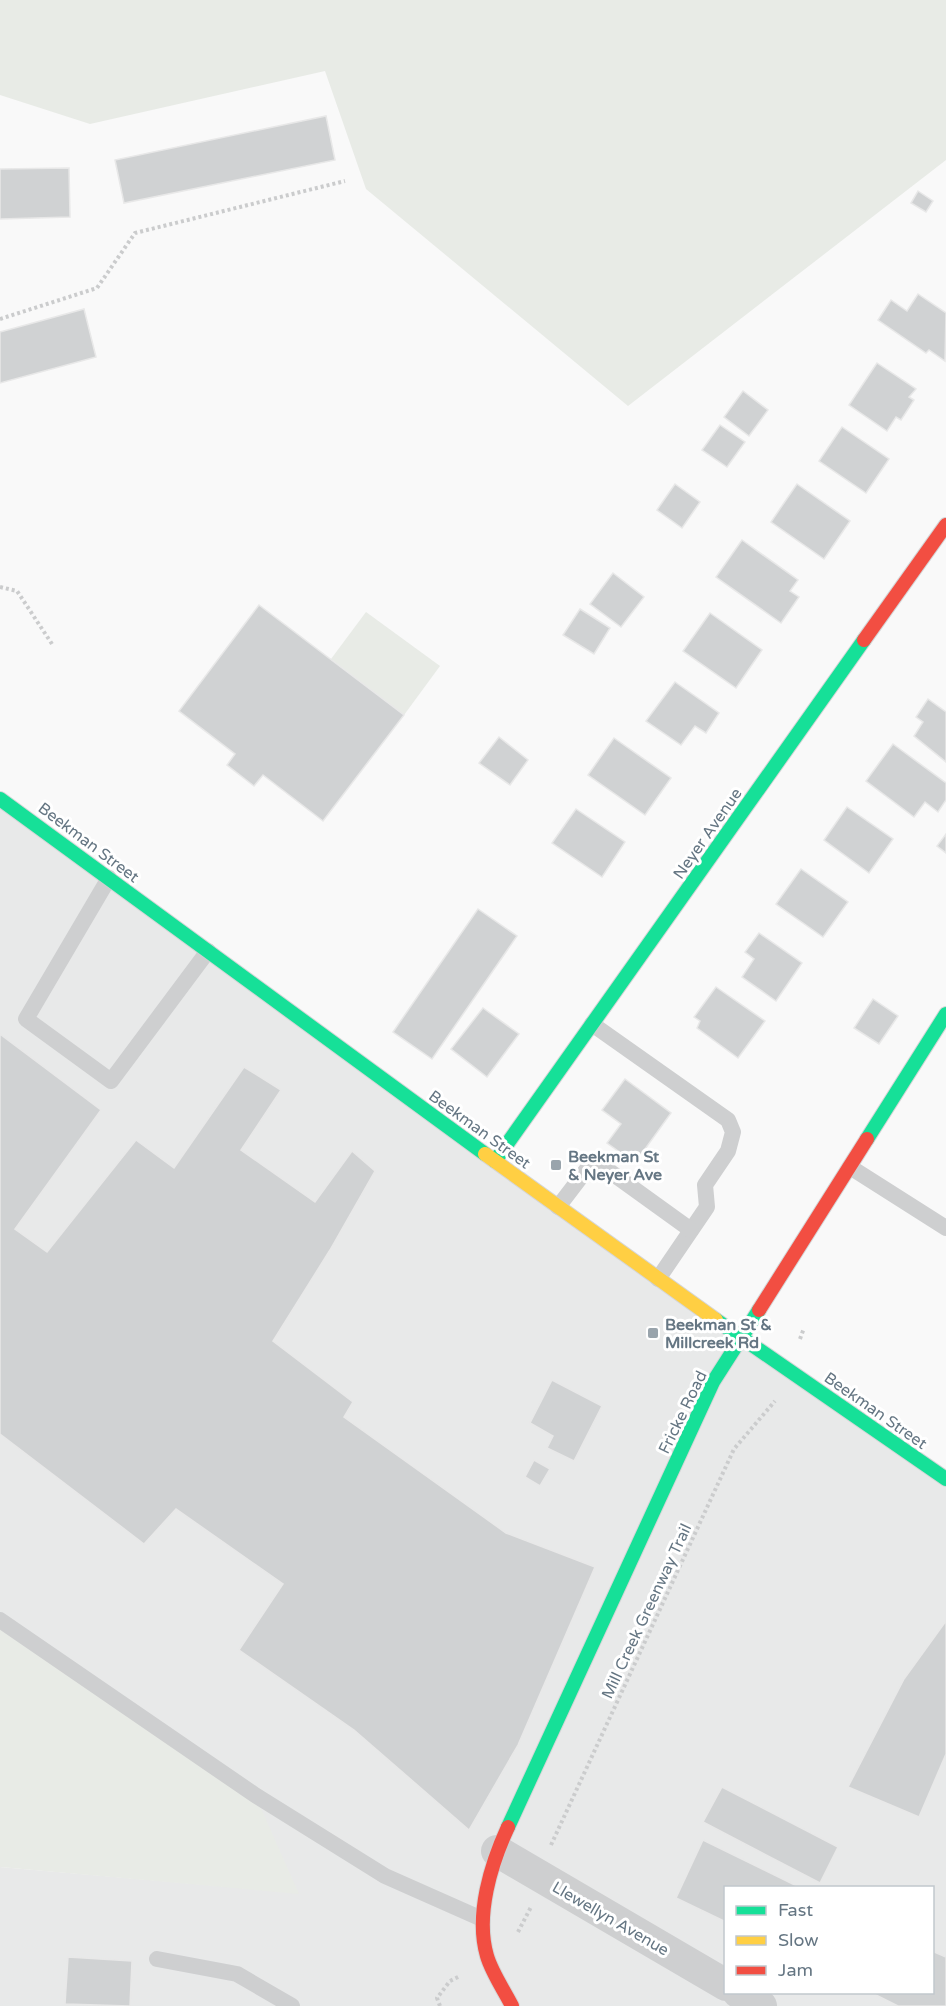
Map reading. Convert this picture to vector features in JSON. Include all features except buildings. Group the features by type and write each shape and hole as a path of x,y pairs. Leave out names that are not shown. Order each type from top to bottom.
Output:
{"street":[{"name":"Neyer Avenue","path":"495,1161 946,525"},
{"name":"Beekman Street","path":"0,799 658,1279 946,1479"},
{"name":"Fricke Road","path":"512,2006 487,1957 482,1919 497,1851 713,1382 946,1014"},
{"name":"Llewellyn Avenue","path":"497,1851 724,1984"},
{"path":"741,1994 761,2006"}],"lane":[{"path":"109,878 26,1019 111,1081 208,951"},
{"path":"592,1024 728,1120 733,1132 728,1151 705,1185 707,1207 658,1279"},
{"path":"558,1207 587,1169 593,1165 605,1168 692,1230"},
{"path":"850,1167 946,1228"},
{"path":"0,1620 255,1795 385,1876 482,1919"},
{"path":"157,1959 237,1974 292,2006"}],"path":[{"path":"0,319 97,288 135,233 345,181"},
{"path":"0,587 17,591 52,644"},
{"name":"Mill Creek Greenway Trail","path":"552,1842 734,1449 776,1400"},
{"path":"517,1934 531,1908"},
{"path":"440,2006 437,1998 450,1981 464,1974"}],"shaded area":[{"path":"0,0 946,0 946,160 628,406 366,189 325,71 90,124 0,95"},
{"path":"366,612 440,666 404,715 331,659"},
{"path":"0,799 946,1479 946,2006 0,2006 0,1867 298,1893 0,1620"},
{"path":"0,1620 255,1795 299,1894 0,1867"}],"traffic: fast":[{"path":"495,1161 864,640"},
{"path":"0,799 485,1154"},
{"path":"867,1139 946,1014"},
{"path":"508,1827 713,1382 759,1310"},
{"path":"716,1320 946,1479"}],"traffic: slow":[{"path":"485,1154 716,1320"}],"traffic: jam":[{"path":"864,640 946,525"},
{"path":"759,1310 867,1139"},
{"path":"508,1827 491,1873 483,1924 489,1962 512,2006"}],"place":[{"name":"Beekman St & Neyer Ave","path":"556,1165"},
{"name":"Beekman St & Millcreek Rd","path":"653,1333"}]}
